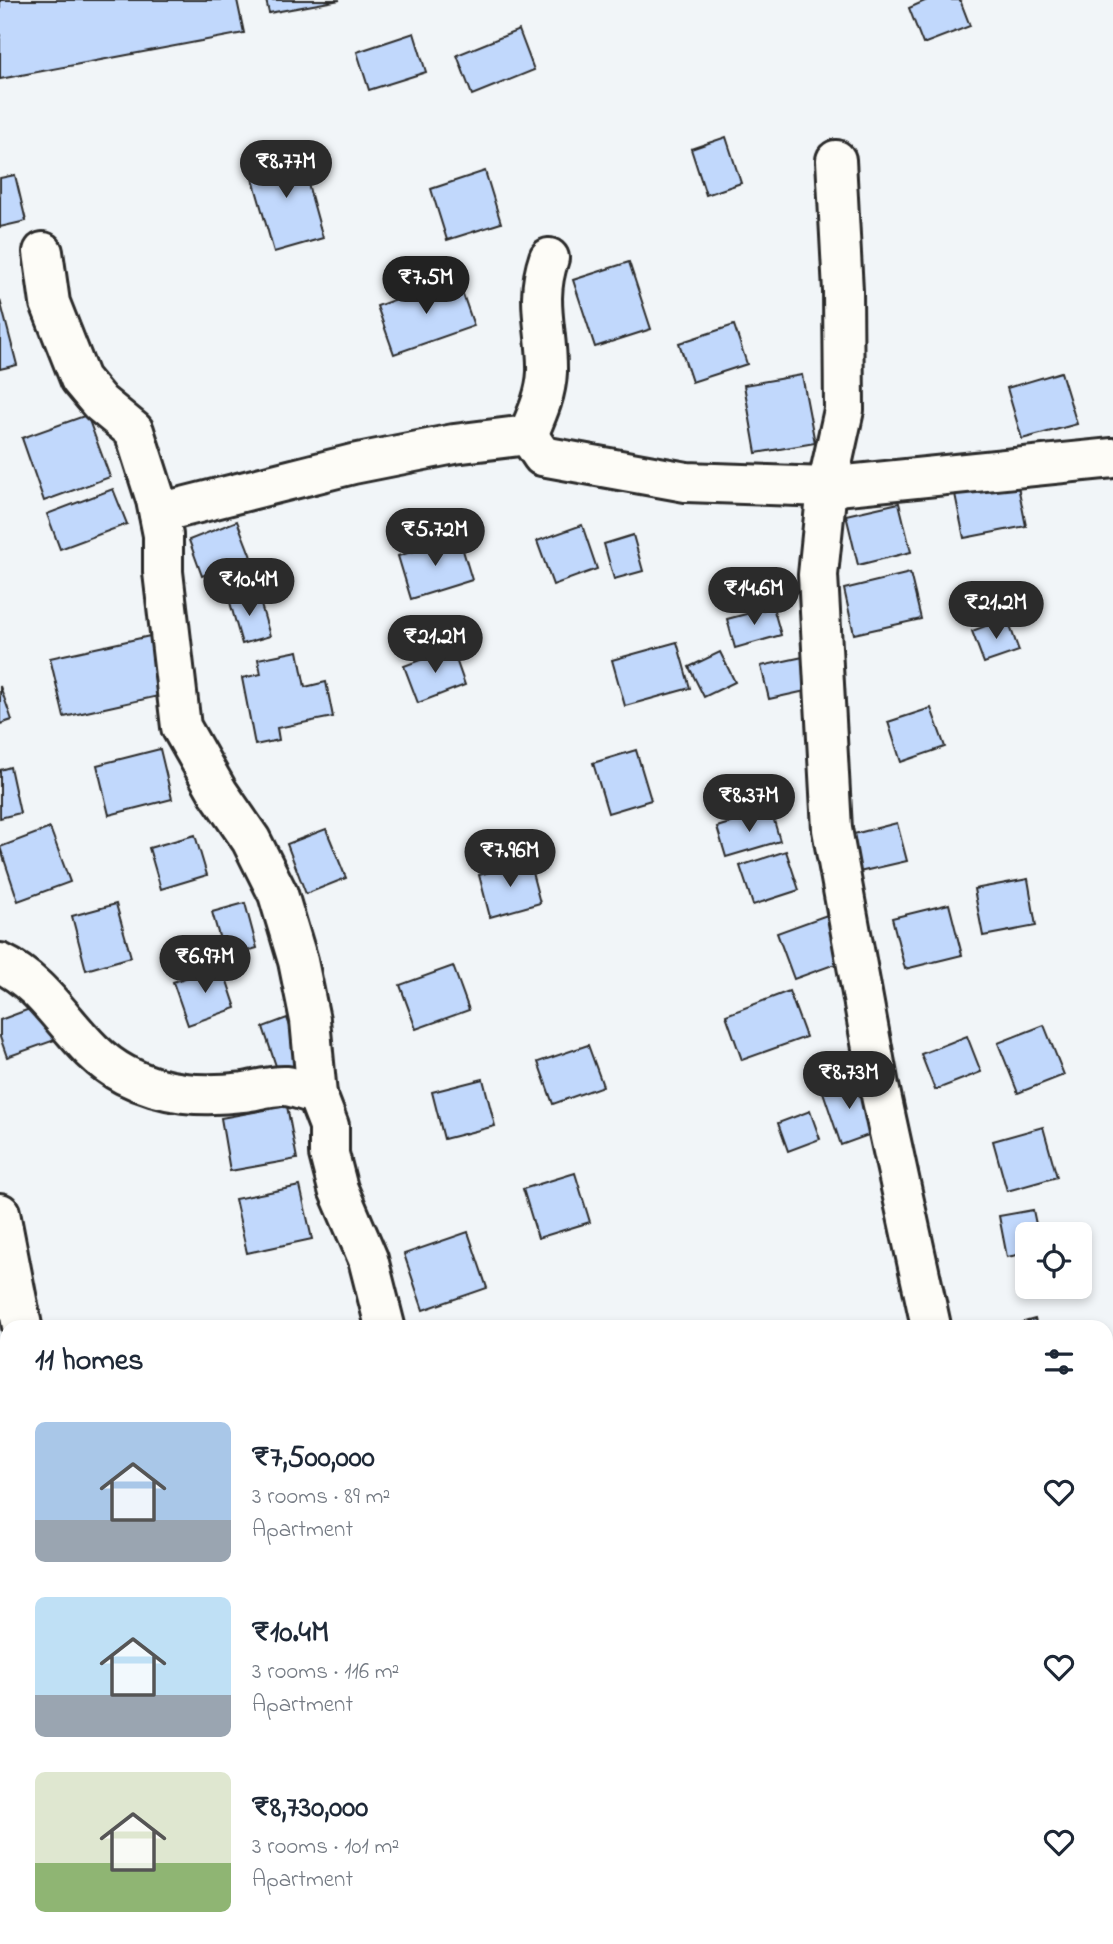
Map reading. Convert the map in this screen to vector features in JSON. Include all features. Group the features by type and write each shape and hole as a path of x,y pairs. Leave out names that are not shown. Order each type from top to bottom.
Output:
{"street":[{"path":"836,160 843,291 844,410 827,487 818,575 832,829 879,1086 930,1320"},
{"path":"43,252 50,303 68,355 80,379 100,403 134,432 159,513 181,727 218,792 251,840 278,894 298,961 307,1008 317,1095 329,1126 329,1154 338,1189 368,1259 383,1320"},
{"path":"528,435 542,401 547,372 540,282 549,258"},
{"path":"528,435 542,456 673,480 827,487 1113,458"},
{"path":"159,513 353,464 454,444 528,435"},
{"path":"0,963 22,973 58,1009 92,1053 125,1075 166,1092 196,1096 285,1086 317,1095"},
{"path":"0,1215 21,1320"}],"building":[{"path":"0,0 237,0 244,33 0,79"},
{"path":"266,0 340,0 269,13"},
{"path":"927,0 960,0 970,26 923,44 909,8"},
{"path":"519,30 534,70 472,95 457,55"},
{"path":"414,33 426,72 369,90 357,52"},
{"path":"726,137 741,183 706,195 691,149"},
{"path":"298,148 323,238 274,252 248,162"},
{"path":"485,171 501,223 447,240 431,189"},
{"path":"15,175 26,221 0,227 0,178"},
{"path":"629,262 651,329 595,347 573,280"},
{"path":"457,277 474,326 394,354 377,306"},
{"path":"0,300 17,365 0,369"},
{"path":"734,325 747,364 692,382 679,343"},
{"path":"1061,372 1077,424 1022,439 1007,388"},
{"path":"802,375 815,443 756,453 744,385"},
{"path":"87,415 110,477 44,501 22,438"},
{"path":"1017,481 1026,526 964,538 955,494"},
{"path":"113,489 127,524 60,549 47,514"},
{"path":"899,503 911,552 858,565 846,515"},
{"path":"237,521 251,557 202,576 189,540"},
{"path":"582,525 597,569 553,585 537,541"},
{"path":"633,535 643,571 614,579 604,544"},
{"path":"459,537 472,580 411,599 398,556"},
{"path":"910,573 921,619 854,634 844,589"},
{"path":"257,591 270,636 242,644 229,599"},
{"path":"773,607 781,635 735,648 727,619"},
{"path":"1007,618 1019,651 984,663 972,631"},
{"path":"150,636 163,695 64,717 50,658"},
{"path":"677,642 690,688 625,706 612,660"},
{"path":"452,648 465,685 418,703 404,666"},
{"path":"298,651 305,687 326,682 333,717 277,728 279,740 255,745 242,678 261,674 258,659"},
{"path":"720,652 735,682 704,697 689,667"},
{"path":"803,657 810,690 769,699 761,666"},
{"path":"0,686 12,720 0,724"},
{"path":"931,708 945,747 901,762 888,722"},
{"path":"160,749 172,799 109,815 97,765"},
{"path":"636,750 651,800 608,813 593,763"},
{"path":"10,767 20,813 0,818 0,770"},
{"path":"771,810 780,841 726,857 717,827"},
{"path":"897,823 907,861 859,872 850,835"},
{"path":"50,828 70,882 18,901 0,847"},
{"path":"326,829 346,878 306,894 287,844"},
{"path":"195,835 207,875 161,889 149,848"},
{"path":"786,851 799,890 753,905 740,866"},
{"path":"529,861 540,903 490,917 479,875"},
{"path":"1028,879 1036,926 983,936 974,889"},
{"path":"245,903 257,948 225,957 212,912"},
{"path":"116,904 131,957 86,970 72,916"},
{"path":"949,904 962,955 905,969 892,918"},
{"path":"827,915 844,961 794,979 777,933"},
{"path":"222,966 236,1008 188,1025 173,982"},
{"path":"453,966 469,1010 416,1029 400,985"},
{"path":"789,991 806,1037 742,1060 726,1015"},
{"path":"43,1004 55,1040 7,1057 0,1037 0,1020"},
{"path":"287,1018 303,1063 278,1072 263,1027"},
{"path":"1044,1025 1064,1075 1018,1093 998,1043"},
{"path":"967,1036 981,1072 935,1090 921,1054"},
{"path":"588,1045 603,1086 553,1104 538,1062"},
{"path":"858,1077 877,1132 841,1145 822,1089"},
{"path":"483,1079 495,1126 444,1139 432,1092"},
{"path":"287,1106 297,1159 230,1171 221,1118"},
{"path":"810,1111 820,1139 788,1151 778,1123"},
{"path":"1043,1127 1057,1177 1007,1191 993,1141"},
{"path":"575,1173 590,1222 538,1238 523,1189"},
{"path":"300,1186 312,1239 247,1253 235,1199"},
{"path":"1033,1210 1036,1222 1015,1222 1015,1255 1007,1257 999,1216"},
{"path":"468,1232 487,1288 423,1310 404,1254"}]}
